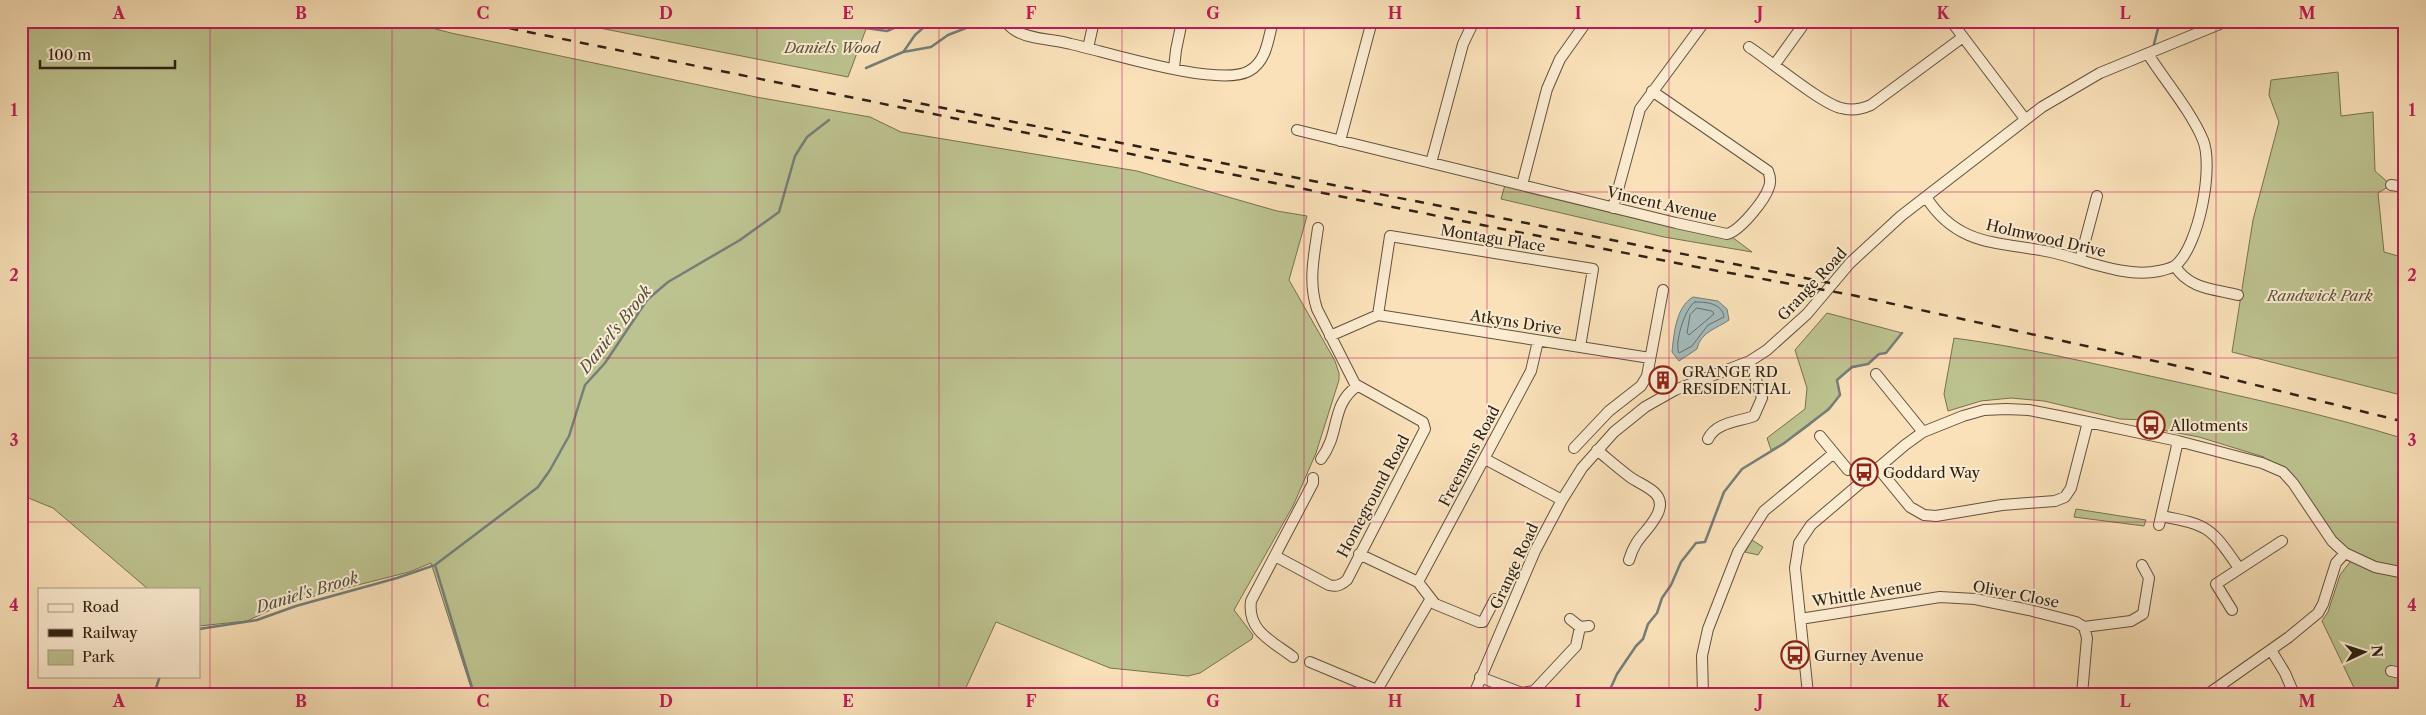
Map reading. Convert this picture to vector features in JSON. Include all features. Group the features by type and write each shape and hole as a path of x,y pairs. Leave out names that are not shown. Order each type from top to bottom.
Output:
{"street":[{"path":"1004,21 1016,31 1022,33 1088,48 1156,67 1235,76 1251,70 1262,59 1273,21"},
{"path":"1088,48 1094,21"},
{"path":"1174,68 1182,21"},
{"path":"1340,141 1372,21"},
{"path":"1431,163 1463,44 1474,21"},
{"path":"1522,185 1547,89 1560,59 1587,21"},
{"path":"1613,208 1640,108 1705,21"},
{"path":"1775,64 1806,21"},
{"path":"1951,21 2025,119"},
{"name":"Grange Road","path":"1474,694 1535,551 1562,500 1597,450 1626,421 1675,390 1750,361 1782,337 1807,314 1850,263 1901,216 2025,119 2057,97 2100,74 2227,21"},
{"path":"1749,47 1831,104 1840,108 1862,109 1871,105 1963,37"},
{"path":"2148,54 2202,138 2208,159 2200,212 2191,242 2175,266 2180,274 2191,283 2232,292"},
{"name":"Vincent Avenue","path":"1297,130 1613,208 1727,234 1741,228 1769,189 1770,176 1768,171 1652,91"},
{"path":"2391,184 2405,187"},
{"path":"2080,260 2096,196"},
{"name":"Holmwood Drive","path":"1926,197 1945,222 1958,232 1992,242 2120,270 2158,272 2175,266"},
{"path":"1318,228 1311,284 1317,309 1357,386 1342,400 1331,452 1321,459"},
{"name":"Montagu Place","path":"1378,315 1390,236 1593,269 1580,347"},
{"path":"1574,448 1608,411 1641,386 1647,376 1663,290"},
{"path":"1330,336 1378,315"},
{"name":"Atkyns Drive","path":"1378,315 1650,358"},
{"name":"Freemans Road","path":"1418,582 1532,371 1538,341"},
{"path":"1709,432 1729,423 1754,416 1762,398 1750,361"},
{"path":"1876,374 1923,432"},
{"name":"Homeground Road","path":"1275,556 1334,586 1338,586 1347,580 1425,425 1357,386"},
{"path":"1808,694 1795,568 1799,543 1811,525 1923,432 1984,410 2029,410 2178,441 2262,463 2283,472 2310,506 2332,541 2345,553 2375,567 2405,573"},
{"path":"1878,468 1910,506 1924,515 1946,516 2002,505 2055,501 2065,497 2073,483 2088,422"},
{"path":"1820,436 1848,470"},
{"path":"2178,441 2160,521 2198,523 2207,528 2216,536 2240,568"},
{"path":"1597,450 1632,478 1650,486 1656,494 1657,514 1634,543 1629,560"},
{"path":"1703,694 1702,656 1708,629 1738,552 1764,511 1834,453"},
{"path":"1484,459 1562,500"},
{"path":"1293,657 1252,624 1251,601 1313,484 1313,478"},
{"path":"2232,610 2216,584 2282,541"},
{"path":"2208,694 2271,650 2318,613 2323,604 2336,563 2345,553"},
{"path":"1359,554 1418,582 1430,600 1481,623 1495,599"},
{"path":"2082,694 2087,638 2084,627 2131,621 2143,614 2150,578 2142,564"},
{"name":"Whittle Avenue","path":"1800,619 1940,597"},
{"name":"Oliver Close","path":"1940,597 1975,599 2029,610 2076,622 2084,627"},
{"path":"1310,661 1377,692 1430,600"},
{"path":"1480,677 1522,693 1534,691 1576,646 1584,626 1570,619"},
{"path":"2271,650 2286,673 2294,694"},
{"path":"2391,671 2405,674"},
{"path":"1871,694 1910,694"}],"green space":[{"path":"21,21 405,21 451,33 756,97 870,117 901,132 1137,171 1277,211 1307,216 1289,280 1335,361 1339,373 1339,380 1316,453 1293,506 1234,610 1253,635 1252,639 1200,673 1188,676 1110,668 996,622 963,694 473,694 431,563 409,572 283,604 247,621 200,626 200,588 147,588 53,508 21,495"},
{"name":"Daniels Wood","path":"564,21 869,21 848,77"},
{"name":"Randwick Park","path":"2338,72 2341,116 2373,112 2375,171 2391,185 2378,193 2384,252 2405,258 2405,396 2232,352 2253,220 2279,122 2269,95 2271,80"},
{"path":"1505,185 1732,237 1752,252 1664,237 1501,199"},
{"path":"1827,313 1902,333 1886,353 1879,354 1868,364 1852,368 1837,380 1840,395 1826,411 1790,439 1771,450 1767,438 1805,409 1807,388 1795,350"},
{"path":"1954,338 2057,356 2221,392 2313,413 2405,439 2405,694 2357,694 2322,621 2328,612 2340,575 2353,558 2345,553 2293,483 2262,463 2264,457 2199,437 2162,430 2148,420 2120,419 2044,401 2011,398 1981,401 1948,411 1944,394"},
{"path":"2076,509 2146,520 2144,526 2074,517"},
{"path":"1752,540 1763,547 1758,555 1745,552"}],"water":[{"path":"1693,297 1718,301 1727,309 1729,320 1706,334 1697,349 1679,361 1672,352 1675,329 1679,314 1687,301"}],"waterway":[{"path":"836,21 843,25 887,31 910,21"},
{"path":"904,51 915,35 931,21"},
{"name":"Daniel's Brook","path":"866,68 903,52 931,47 948,35 984,21"},
{"path":"2154,44 2160,21"},
{"name":"Daniel's Brook","path":"200,629 257,620 296,606 397,578 435,565 538,487 569,436 585,385 605,363 647,300 668,282 740,240 779,212 795,156 807,137 829,120"},
{"path":"1608,694 1617,674 1643,639 1648,624 1657,613 1662,598 1671,585 1681,562 1696,543 1705,542 1724,492 1742,469 1783,444 1829,409 1840,395 1837,380 1852,367 1868,364 1879,354 1886,353 1902,333"},
{"path":"435,565 474,694"},
{"name":"Daniel's Brook","path":"154,694 159,678"}],"railway":[{"path":"474,21 1467,222 1852,295 2187,368 2405,422"},
{"path":"903,100 1830,283"}],"place":[{"name":"GRANGE RD RESIDENTIAL","path":"1663,380"},
{"name":"Allotments","path":"2151,425"},
{"name":"Goddard Way","path":"1864,472"},
{"name":"Gurney Avenue","path":"1795,655"}]}
